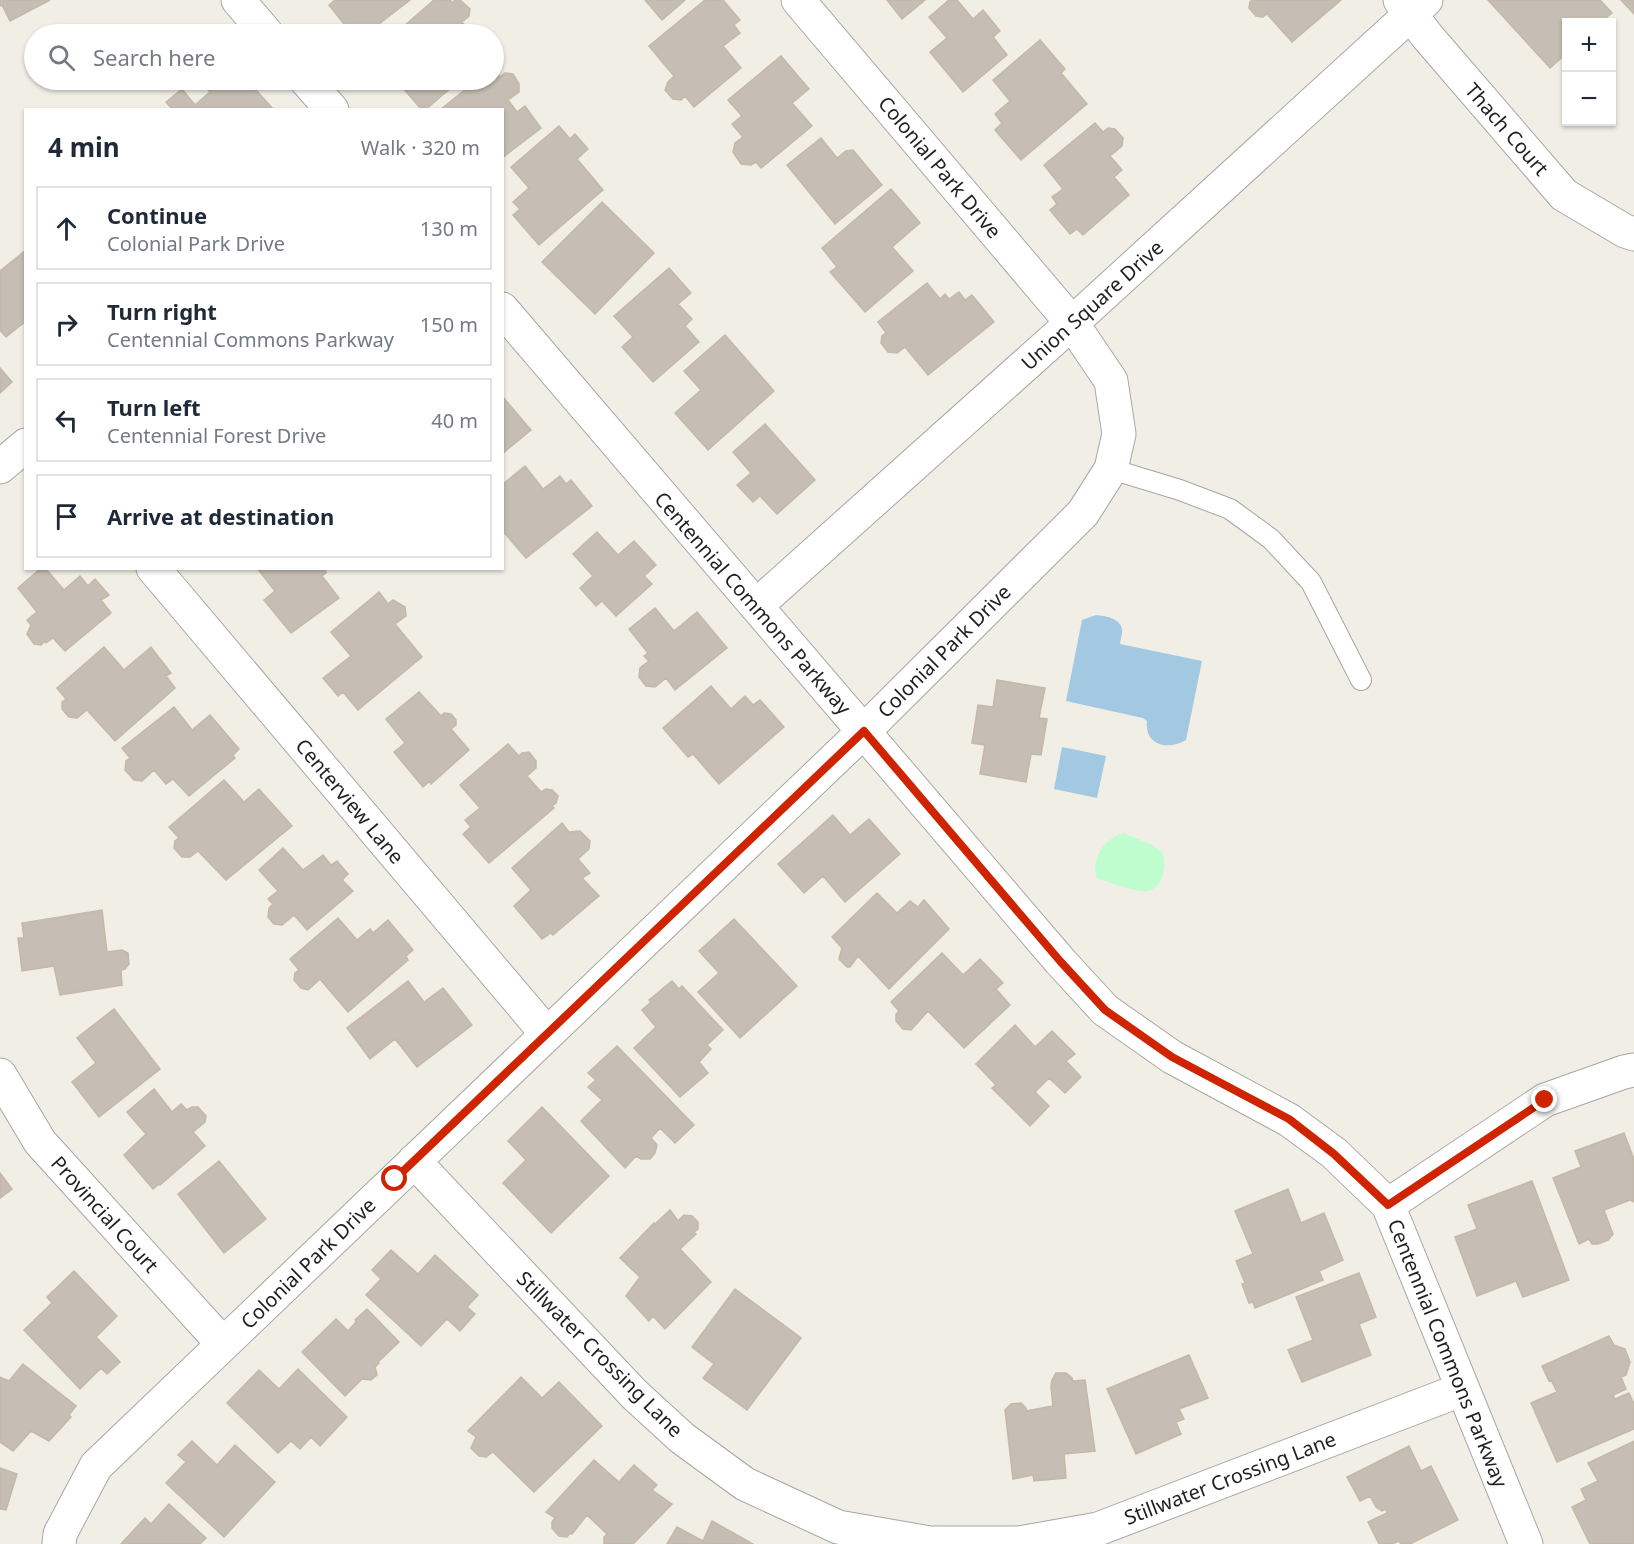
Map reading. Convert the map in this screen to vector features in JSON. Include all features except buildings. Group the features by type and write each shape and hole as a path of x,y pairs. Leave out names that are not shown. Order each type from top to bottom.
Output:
{"street":[{"path":"238,0 258,24"},
{"name":"Colonial Park Drive","path":"59,1544 60,1534 96,1466 864,731 1083,513 1111,469 1119,434 1111,381 1072,323 798,0"},
{"name":"Union Square Drive","path":"756,606 1072,323 1412,5"},
{"name":"Thach Court","path":"1412,5 1564,195 1634,234"},
{"path":"315,90 330,108"},
{"name":"Centennial Commons Parkway","path":"504,311 1060,961 1105,1010 1172,1057 1289,1119 1334,1154 1388,1205 1526,1544"},
{"path":"0,467 24,447"},
{"name":"Centerview Lane","path":"155,570 547,1034"},
{"path":"1388,1205 1545,1100 1634,1070"},
{"name":"Provincial Court","path":"0,1075 40,1142 223,1344"},
{"name":"Stillwater Crossing Lane","path":"414,1161 635,1395 682,1438 745,1484 838,1527 930,1543 1019,1544 1098,1529 1463,1389"}],"lane":[{"path":"1111,469 1180,490 1230,509 1271,539 1311,582 1361,680"}],"green space":[{"path":"1124,833 1152,845 1163,853 1163,873 1158,885 1153,889 1140,891 1097,878 1095,871 1097,856 1105,844"}],"water":[{"path":"1096,615 1112,618 1121,625 1120,644 1202,661 1186,740 1172,745 1159,744 1149,736 1147,721 1143,718 1066,701 1082,620"},
{"path":"1062,747 1106,756 1097,798 1054,789"}],"route":[{"path":"395,1179 864,731 1060,961 1105,1010 1172,1057 1289,1119 1334,1154 1388,1205 1545,1100"}]}
